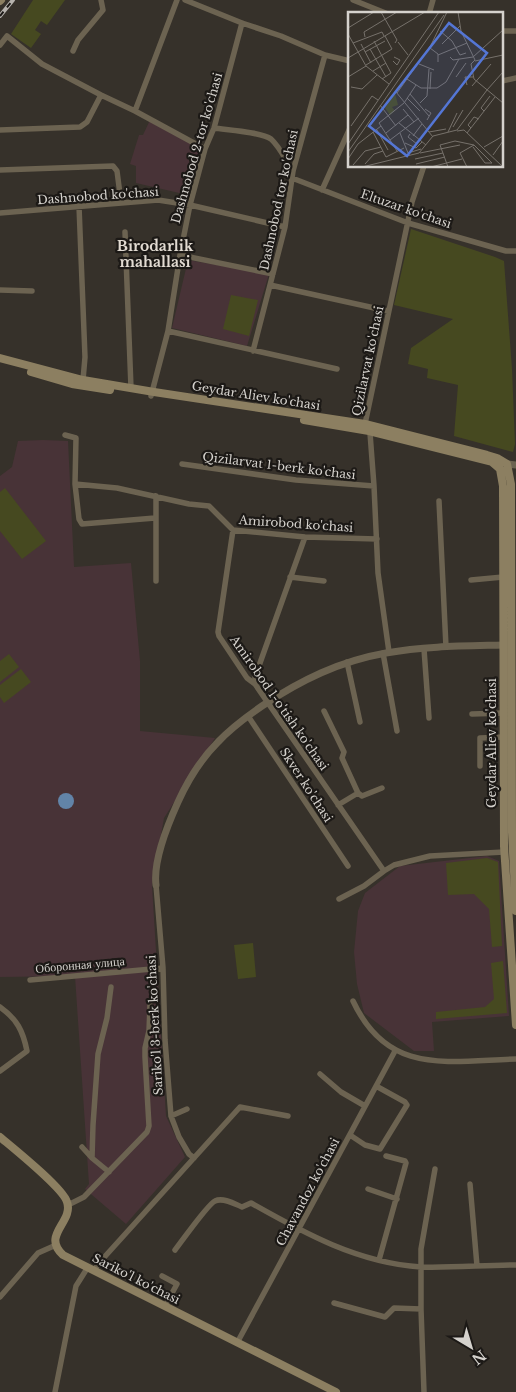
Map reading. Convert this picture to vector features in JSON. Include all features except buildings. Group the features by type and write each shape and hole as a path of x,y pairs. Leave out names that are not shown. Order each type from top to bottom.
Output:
{"main road":[{"name":"Geydar Aliev ko'chasi","path":"0,358 73,381 83,380 131,388 151,394"},
{"name":"Geydar Aliev ko'chasi","path":"0,363 73,381 367,428 487,455 507,464"},
{"name":"Geydar Aliev ko'chasi","path":"367,428 493,463 507,464"},
{"name":"Geydar Aliev ko'chasi","path":"493,463 500,469 502,479 507,537 508,851 516,911"},
{"name":"Geydar Aliev ko'chasi","path":"507,464 511,484 503,577 507,645 504,737 516,1025"},
{"path":"0,1137 58,1188 66,1198 68,1205 67,1214 56,1235 56,1245"},
{"name":"Sariko'l ko'chasi","path":"56,1245 63,1255 336,1392"}],"street":[{"path":"73,51 78,40 103,10 101,0"},
{"path":"135,111 177,0"},
{"path":"185,0 325,54 348,60"},
{"path":"352,0 383,12"},
{"name":"Dashnobod 2-tor ko'chasi","path":"151,394 168,332 190,205 205,149 214,128 242,23"},
{"path":"0,45 7,36 42,64 205,149"},
{"name":"Dashnobod tor ko'chasi","path":"253,351 285,226 293,171 325,54"},
{"path":"0,130 80,127 87,122 101,95"},
{"path":"214,128 262,135 270,138 293,171"},
{"path":"322,190 348,132"},
{"path":"0,170 113,166 117,171 121,202"},
{"name":"Qizilarvat ko'chasi","path":"397,731 386,653 378,573 374,486 367,428 388,311 412,202 423,168"},
{"name":"Eltuzar ko'chasi","path":"292,178 408,223 506,251 516,251"},
{"name":"Dashnobod ko'chasi","path":"0,213 158,200 190,205 285,226"},
{"path":"78,206 86,357 83,380"},
{"path":"124,232 131,388"},
{"path":"180,255 274,274"},
{"path":"270,286 388,311"},
{"path":"0,290 32,291"},
{"path":"168,332 338,369"},
{"path":"66,435 76,438 75,484 79,520 82,524 155,518"},
{"name":"Qizilarvat 1-berk ko'chasi","path":"182,464 296,480 374,486"},
{"name":"Geydar Aliev ko'chasi","path":"507,464 516,465"},
{"name":"Amirobod ko'chasi","path":"75,484 117,488 189,504 209,506 233,530 377,539"},
{"path":"156,496 156,581"},
{"path":"439,501 446,647"},
{"name":"Amirobod 1-o'tish ko'chasi","path":"233,530 218,634 247,678 255,684 384,871"},
{"path":"255,684 255,677 305,536"},
{"path":"290,577 324,581"},
{"path":"471,580 503,577"},
{"path":"156,885 155,874 162,846 172,817 185,789 212,748 248,716 300,682 347,662 386,653 446,647 507,645"},
{"path":"424,649 429,718"},
{"path":"347,662 360,722"},
{"path":"324,711 344,752 342,758 358,793 362,796 382,788"},
{"path":"472,714 504,713"},
{"name":"Skver ko'chasi","path":"248,716 348,866"},
{"path":"480,766 480,738 504,737"},
{"path":"338,804 358,793"},
{"path":"339,899 364,886 394,865 430,856 508,851"},
{"name":"Sariko'l 3-berk ko'chasi","path":"156,885 163,968 165,1040 171,1116 189,1154 194,1158"},
{"name":"Оборонная улица","path":"30,980 163,968"},
{"path":"92,1158 98,1054 107,1018 111,987"},
{"path":"353,1001 372,1032 387,1046 406,1055 440,1061 516,1059"},
{"path":"68,1205 84,1197 147,1132 149,1126 144,1057 149,1031 150,1005"},
{"path":"0,1007 14,1019 24,1034 27,1051 0,1071"},
{"name":"Chavandoz ko'chasi","path":"238,1343 395,1050"},
{"path":"320,1074 341,1092 365,1106"},
{"path":"350,1135 365,1145 380,1149 407,1105 405,1102 376,1086"},
{"path":"55,1392 76,1286 91,1269 99,1264 240,1106 288,1116"},
{"path":"171,1116 187,1109"},
{"path":"82,1147 109,1172"},
{"path":"379,1260 406,1162 386,1156"},
{"path":"424,1392 421,1248 435,1168"},
{"path":"470,1184 477,1266"},
{"path":"368,1189 397,1199"},
{"path":"175,1250 208,1207 215,1201 221,1200 242,1207 251,1203 299,1230 327,1243 358,1255 379,1260 421,1267 516,1265"},
{"path":"0,1297 38,1253 56,1245"},
{"path":"162,1276 177,1284 165,1306"},
{"path":"334,1303 385,1317 394,1308 421,1310"}],"shaded area":[{"path":"151,118 201,146 188,195 136,183 136,166 130,164 139,135 143,135"},
{"path":"188,260 269,274 247,346 172,328"},
{"path":"18,441 68,441 74,567 131,563 140,661 140,731 215,738 164,818 152,885 166,1116 185,1157 126,1224 85,1189 89,1184 75,976 0,977 0,476 12,467"},
{"path":"487,856 499,861 509,1016 432,1022 434,1051 414,1051 364,1013 357,984 354,952 358,911 365,893 400,866"}],"green space":[{"path":"33,0 65,0 47,25 41,21 35,30 41,34 31,48 11,34"},
{"path":"411,229 504,261 512,369 515,444 513,452 454,436 458,385 427,378 428,369 408,364 411,348 453,319 394,305"},
{"path":"231,295 258,300 249,336 223,329"},
{"path":"5,488 46,541 22,559 0,531 0,492"},
{"path":"9,654 19,667 0,682 0,661"},
{"path":"21,669 31,682 4,703 0,697 0,685"},
{"path":"487,858 498,862 502,946 492,947 489,909 474,894 448,895 446,863"},
{"path":"253,943 256,977 238,979 234,945"},
{"path":"503,961 507,1013 436,1019 436,1012 485,1007 494,999 491,963"}],"water":[{"path":"66,793 72,795 74,801 72,807 66,809 60,807 58,801 60,795"}],"railway":[{"path":"0,16 13,0"}],"district":[{"name":"Birodarlik mahallasi","path":"155,254"}]}
